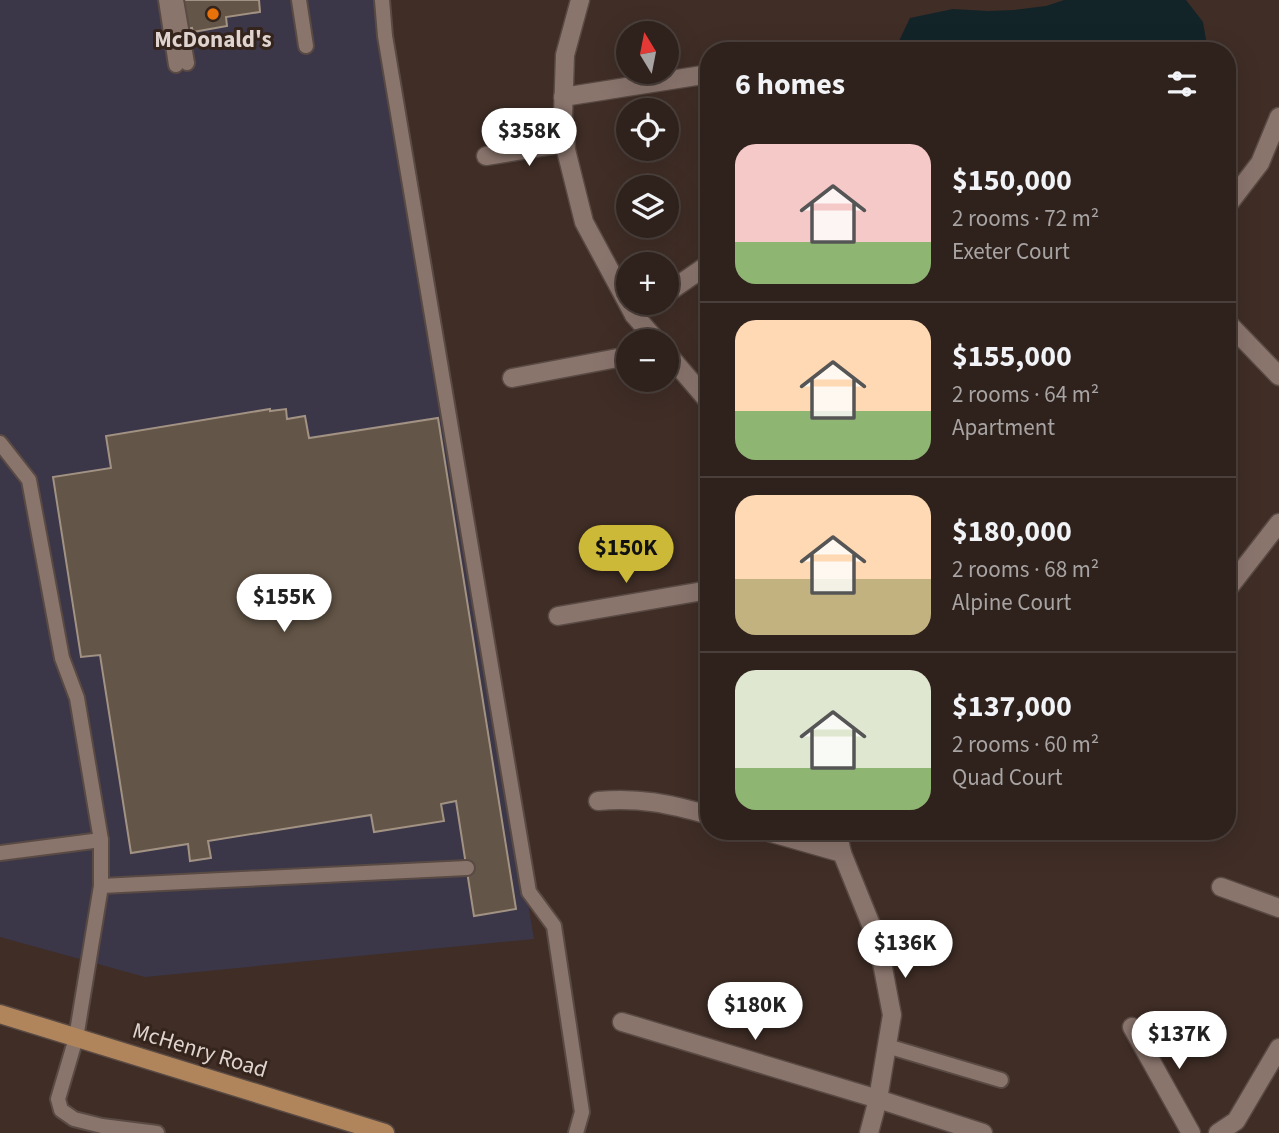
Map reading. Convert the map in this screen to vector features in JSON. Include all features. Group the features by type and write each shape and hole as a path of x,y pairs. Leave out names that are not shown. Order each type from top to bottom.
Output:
{"main road":[{"name":"McHenry Road","path":"0,1014 385,1133"}],"street":[{"path":"580,0 565,55 565,143 584,222 616,282"},
{"path":"563,97 700,75"},
{"path":"1236,194 1260,163 1279,117"},
{"path":"486,156 565,143"},
{"path":"679,285 700,270"},
{"path":"634,315 646,329"},
{"path":"1236,330 1276,368"},
{"path":"512,378 616,358"},
{"path":"679,367 700,392"},
{"path":"1236,578 1279,523"},
{"path":"558,616 700,592"},
{"path":"598,801 629,798 700,812"},
{"path":"796,840 842,853"},
{"path":"839,840 878,942 892,1015 878,1099 869,1133"},
{"path":"1221,887 1279,908"},
{"path":"622,1022 983,1133"},
{"path":"1132,1027 1191,1133"},
{"path":"1225,1131 1236,1121 1278,1051"}],"lane":[{"path":"166,0 182,64 176,0"},
{"path":"299,0 306,46"},
{"path":"382,0 385,36 529,892 554,926 582,1112 576,1133"},
{"path":"0,443 29,480 62,658 77,698 102,840 101,886 76,1038 58,1099 61,1110 74,1119 102,1126 157,1133"},
{"path":"0,853 102,840"},
{"path":"101,886 467,868"},
{"path":"887,1046 1001,1080"}],"shaded area":[{"path":"0,0 378,0 534,939 145,977 0,937"},
{"path":"1064,0 1186,0 1203,22 1206,42 898,42 910,18 953,9 988,11 1046,6"}],"building":[{"name":"McDonald's","path":"181,0 259,0 260,12 226,17 227,26 193,32 192,28 186,29"},
{"path":"270,409 286,409 287,419 305,416 309,438 438,418 516,909 474,916 456,801 441,804 444,821 374,832 371,815 208,841 211,858 190,861 188,844 131,853 100,655 81,657 53,477 111,468 106,436"}],"place":[{"name":"McDonald's","path":"213,14"}]}
